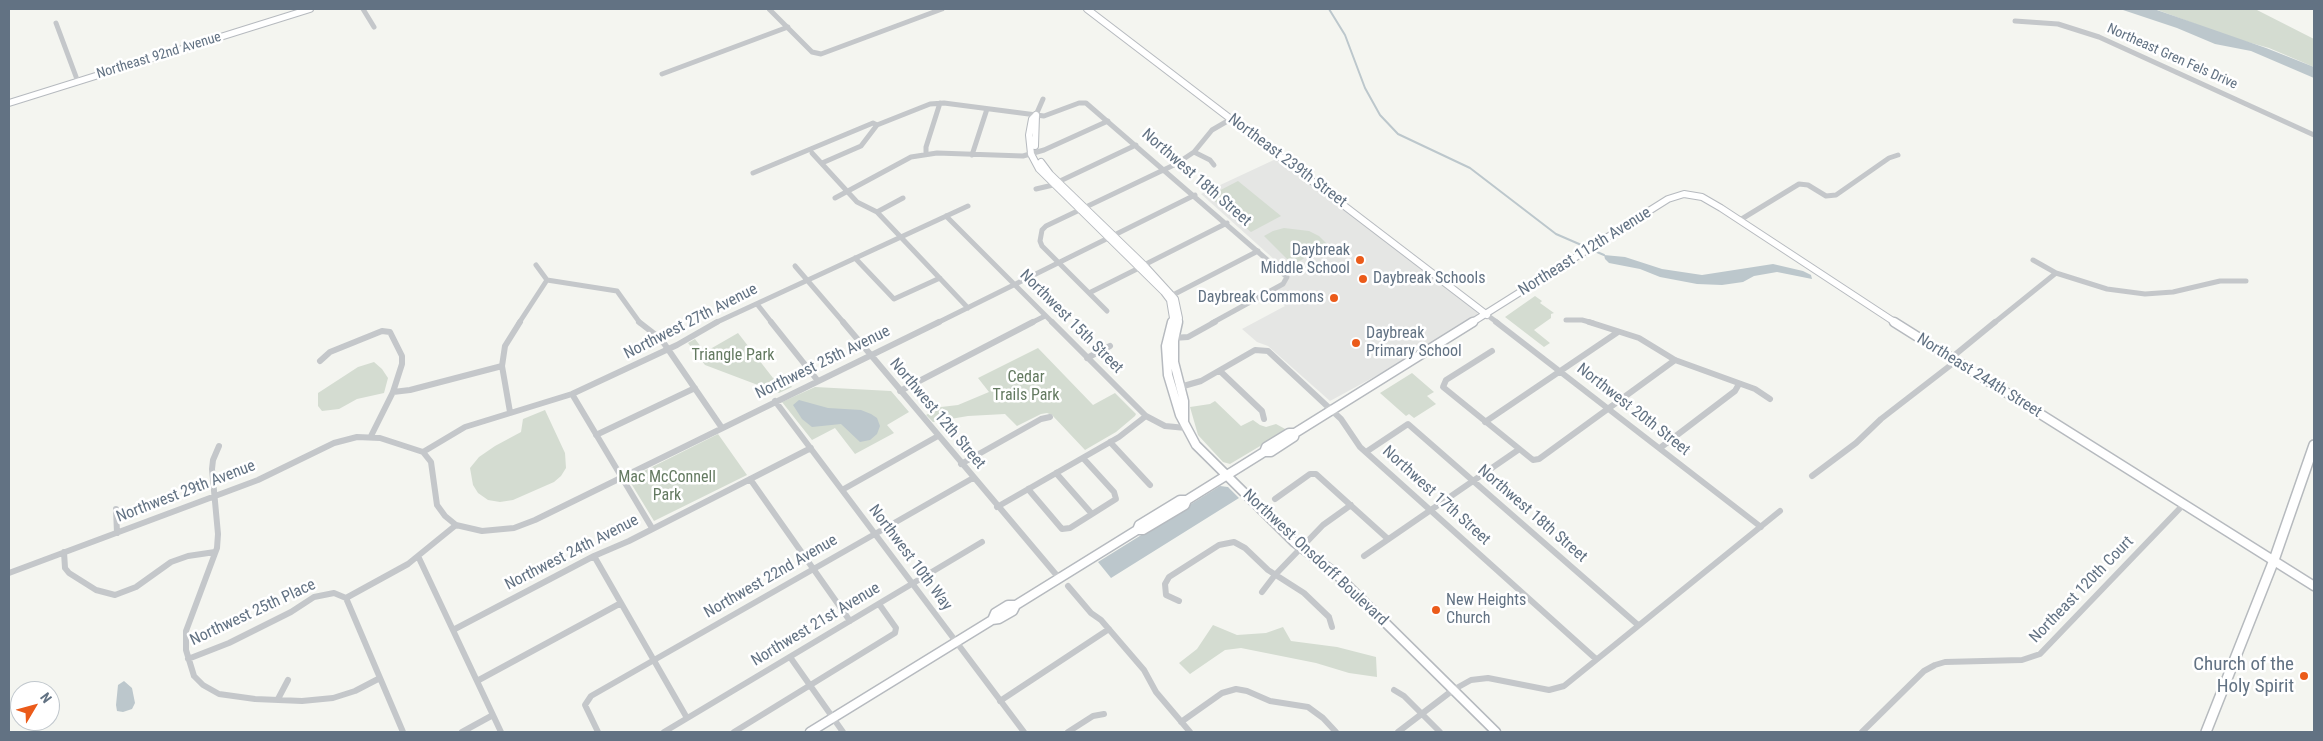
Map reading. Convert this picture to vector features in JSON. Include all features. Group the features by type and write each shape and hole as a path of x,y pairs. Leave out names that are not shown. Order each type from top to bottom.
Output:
{"main road":[{"path":"2206,732 2274,560 2314,445"}],"street":[{"name":"Northeast 92nd Avenue","path":"9,103 290,12 310,9"},
{"path":"363,9 374,27"},
{"path":"769,9 812,52 818,54 828,53 942,9"},
{"name":"Northeast 239th Street","path":"1087,9 1487,315"},
{"name":"Northeast Gren Fels Drive","path":"2015,21 2058,24 2100,36 2314,135"},
{"path":"56,23 78,82"},
{"path":"662,74 788,27"},
{"path":"1043,99 1036,115 1032,119 1029,130 1039,169 1142,266 1170,296 1258,251"},
{"name":"Northwest 18th Street","path":"1036,115 1050,115 1082,102 1108,121 1166,170 1285,274 1287,279 1283,284 1188,337 1171,338"},
{"path":"822,163 861,146 877,125 933,103 1036,115"},
{"path":"926,154 926,147 940,103"},
{"path":"972,155 987,109"},
{"path":"1107,311 1042,246 1040,235 1046,226 1166,170 1194,152 1212,130 1231,119"},
{"path":"834,198 889,171 908,159 926,154 1010,157 1034,153 1108,121"},
{"path":"753,173 873,123 877,125"},
{"path":"1036,189 1056,183 1136,145"},
{"path":"1194,152 1210,160 1214,166"},
{"path":"812,153 857,202 877,212 968,308"},
{"path":"1740,220 1799,184 1808,185 1826,196 1834,195 1898,154"},
{"name":"Northeast 112th Avenue","path":"810,732 992,620 999,619 1013,611 1016,605 1136,530 1143,530 1185,505 1187,500 1264,452 1271,452 1332,410 1487,315 1668,199 1684,194"},
{"name":"Northeast 244th Street","path":"1684,194 1702,197 1740,220 1953,359 2314,586"},
{"name":"Northwest 25th Avenue","path":"456,525 482,531 514,528 536,520 1195,195"},
{"path":"877,212 903,198"},
{"name":"Northwest 27th Avenue","path":"423,452 458,430 510,412 572,394 669,350 724,318 968,206"},
{"name":"Northwest 15th Street","path":"946,216 1146,416 1165,426 1185,425"},
{"path":"1089,293 1227,223"},
{"path":"855,258 891,298 898,298 940,278"},
{"path":"2033,260 2056,273 2098,287 2144,294 2173,292 2220,281 2246,281"},
{"path":"536,265 547,280 614,290 641,324 661,339 722,428"},
{"name":"Northwest 12th Street","path":"795,266 1059,578"},
{"path":"1812,476 1856,443 1881,419 2056,273"},
{"path":"510,412 502,366 505,346 547,280"},
{"name":"Northwest Onsdorff Boulevard","path":"1170,296 1173,318 1171,338 1176,388 1185,408 1185,425 1200,450 1301,547 1335,573 1496,732"},
{"path":"757,304 818,381"},
{"name":"Northwest 20th Street","path":"1487,315 1761,527"},
{"path":"900,391 1045,316"},
{"path":"1566,320 1582,320 1643,340 1676,360 1759,392 1770,399"},
{"path":"320,361 330,352 385,330 390,332 402,356 394,392 371,436 423,452 431,462 437,505 445,516 456,525 398,570 346,598 403,732"},
{"path":"1485,422 1618,332"},
{"path":"1087,358 1110,346"},
{"name":"Northwest 17th Street","path":"1220,371 1255,350 1264,349 1332,410 1366,452 1596,659"},
{"path":"1492,352 1446,380 1443,385 1446,390 1518,450 1533,460 1539,459 1676,360"},
{"path":"394,392 410,390 502,366"},
{"path":"1176,388 1197,383 1220,371 1262,411 1264,418"},
{"path":"1660,448 1735,391 1739,384"},
{"path":"596,435 695,388"},
{"path":"572,394 652,528"},
{"name":"Northwest 10th Way","path":"775,401 1024,732"},
{"path":"997,507 1128,432 1146,416"},
{"path":"961,464 1041,419 1050,417"},
{"name":"Northwest 18th Street","path":"1366,452 1408,424 1638,625"},
{"name":"Northwest 29th Avenue","path":"9,573 258,480 334,443 350,438 371,436"},
{"path":"842,490 938,436"},
{"path":"1110,442 1150,485"},
{"path":"219,446 212,465 218,534 215,552 186,631 188,659 194,676 203,685 219,694 236,698 311,700 334,698 355,691 380,678"},
{"name":"Northwest 24th Avenue","path":"453,630 594,556 810,448"},
{"path":"1364,556 1518,450"},
{"path":"1028,489 1064,530 1113,502 1117,497 1083,458"},
{"path":"1056,474 1092,514"},
{"path":"1275,499 1310,474 1316,474 1388,539"},
{"name":"Northwest 22nd Avenue","path":"598,732 586,708 586,703 591,696 973,478"},
{"path":"750,479 850,622"},
{"name":"Northeast 120th Court","path":"1862,732 1924,671 1935,665 1945,662 2022,660 2040,654 2184,504"},
{"path":"1262,592 1275,575 1323,525 1351,505"},
{"path":"116,509 117,533"},
{"path":"1398,732 1453,690 1464,683 1478,678 1556,690 1571,681 1780,511"},
{"name":"Northwest 21st Avenue","path":"664,732 982,542"},
{"path":"1179,601 1171,599 1166,594 1165,584 1170,577 1218,545 1231,542 1243,546 1275,575 1310,599 1328,617 1332,627"},
{"path":"64,552 65,568 69,573 96,590 115,595 136,587 171,562 188,556 215,552"},
{"path":"418,556 501,732"},
{"path":"594,556 688,718"},
{"path":"1068,586 1109,629 1144,670 1153,688 1190,732"},
{"name":"Northwest 25th Place","path":"188,659 229,643 291,612 314,597 334,593 346,598"},
{"path":"477,681 621,603"},
{"path":"734,732 895,633 896,628 879,604"},
{"path":"1000,701 1109,629"},
{"path":"790,657 843,732"},
{"path":"278,699 288,680"},
{"path":"1181,722 1222,693 1236,689 1247,691 1270,701 1308,707 1320,715 1336,732"},
{"path":"1394,690 1404,696 1440,732"},
{"path":"1068,732 1093,716 1104,714"},
{"path":"462,732 493,715"}],"shaded area":[{"path":"2120,9 2154,9 2266,48 2314,67 2314,78 2251,51 2215,44 2177,28"},
{"name":"Daybreak Schools","path":"1278,158 1477,309 1478,317 1418,353 1330,401 1268,346 1257,342 1242,329 1285,306 1270,292 1289,275 1285,269 1201,194"},
{"path":"1604,255 1625,257 1662,269 1702,275 1773,264 1803,271 1811,275 1812,279 1777,272 1754,276 1743,282 1722,285 1697,284 1660,277 1640,269 1609,263"},
{"path":"799,400 828,408 861,410 871,414 877,418 880,426 877,434 870,440 860,442 841,424 812,427 802,419 793,405"},
{"path":"1220,486 1228,487 1239,498 1111,578 1098,562"},
{"path":"124,681 132,688 135,703 132,709 123,712 117,711 116,705 118,685"}],"green space":[{"path":"2155,9 2255,9 2314,39 2314,67 2269,48 2233,38"},
{"path":"1238,181 1281,216 1251,232 1209,196"},
{"path":"1284,228 1309,231 1319,236 1327,244 1298,262 1289,261 1264,236"},
{"path":"1535,296 1542,301 1540,303 1554,313 1551,314 1551,318 1534,330 1550,343 1544,347 1505,317"},
{"name":"Triangle Park","path":"738,333 773,378 783,374 792,387 779,393 705,365 688,343 695,339 705,352"},
{"name":"Cedar Trails Park","path":"1038,348 1093,405 1115,393 1136,414 1135,416 1116,432 1085,450 1052,415 1047,413 1017,426 1005,414 968,416 933,422 926,415 941,407 958,405 989,392 978,378"},
{"path":"374,362 388,378 384,393 357,399 339,409 322,411 318,406 318,393 358,367"},
{"path":"1412,373 1434,392 1427,396 1436,404 1414,418 1409,414 1406,416 1380,393"},
{"path":"815,387 891,391 909,412 887,425 894,433 855,454 835,428 812,440 782,402"},
{"path":"1215,401 1241,426 1253,420 1266,427 1276,424 1287,430 1230,464 1223,462 1198,435 1190,407 1210,404"},
{"path":"545,410 565,453 566,468 561,476 554,482 513,500 500,502 488,500 478,493 473,485 470,468 479,457 521,432 523,419"},
{"name":"Mac McConnell Park","path":"718,434 747,475 654,521 629,480 630,478"},
{"path":"1213,625 1237,635 1266,633 1283,627 1291,641 1337,647 1376,657 1377,677 1349,673 1316,663 1241,648 1225,650 1190,674 1179,663 1197,649"}],"waterway":[{"path":"1329,9 1345,35 1365,88 1380,115 1398,134 1470,168 1556,234 1586,247"},
{"path":"1590,249 1604,255"}],"place":[{"name":"Daybreak Middle School","path":"1360,260"},
{"name":"Daybreak Schools","path":"1363,279"},
{"name":"Daybreak Commons","path":"1334,298"},
{"name":"Daybreak Primary School","path":"1356,343"},
{"name":"New Heights Church","path":"1436,610"},
{"name":"Church of the Holy Spirit","path":"2304,676"}]}
